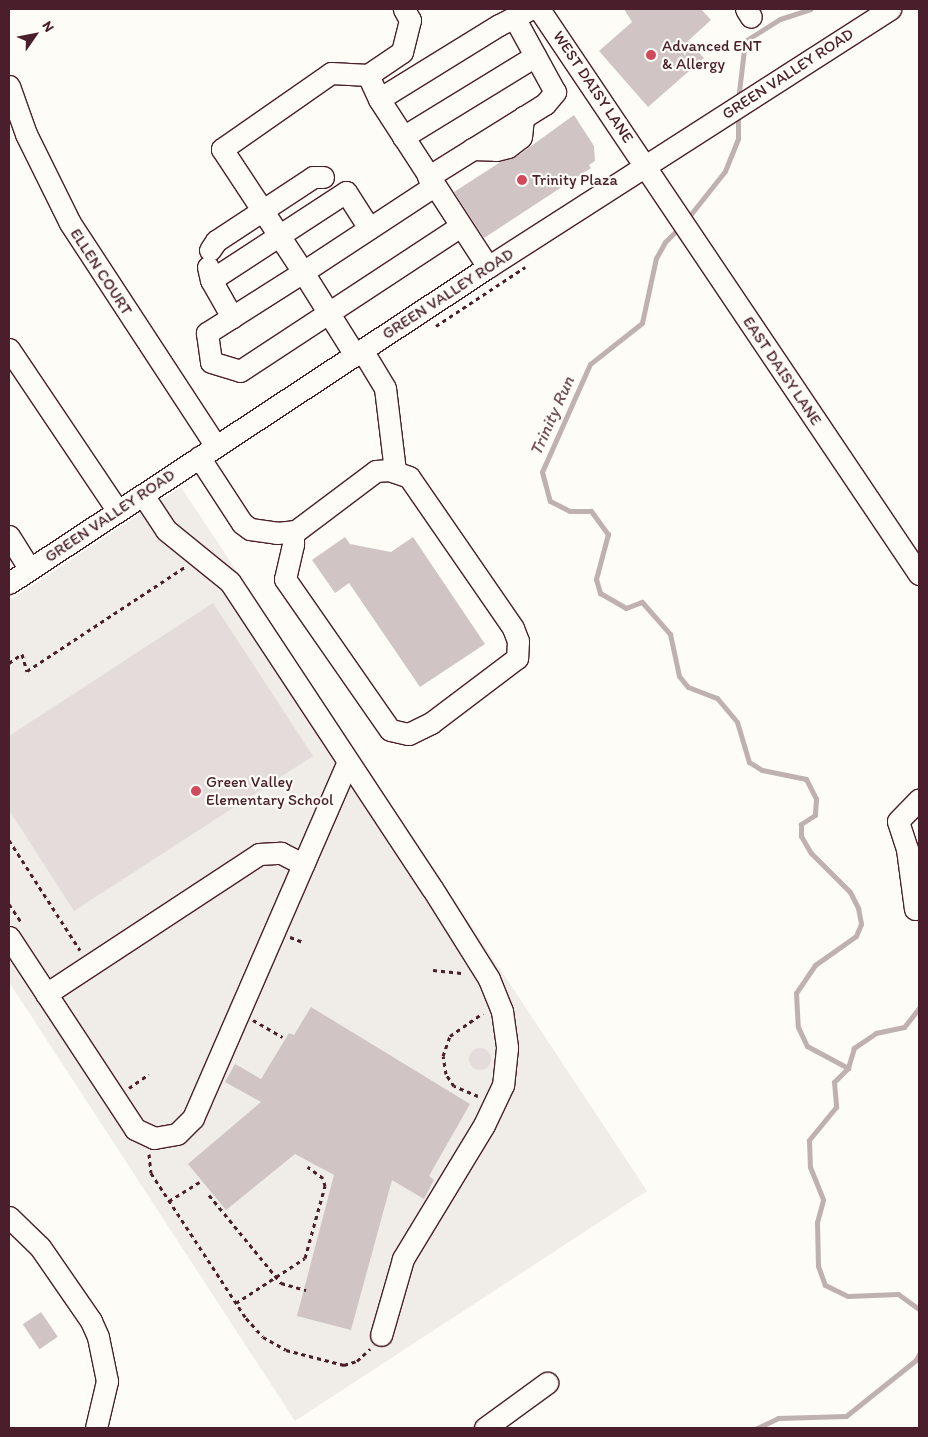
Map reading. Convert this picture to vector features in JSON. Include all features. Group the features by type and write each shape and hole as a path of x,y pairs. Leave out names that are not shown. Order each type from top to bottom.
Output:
{"street":[{"path":"395,471 385,388 330,314 222,149 331,73 368,75 402,52 410,20 405,9"},
{"name":"WEST DAISY LANE","path":"539,9 646,165"},
{"name":"GREEN VALLEY ROAD","path":"9,583 488,267 890,9"},
{"path":"379,99 523,13 536,56 555,92 545,104 472,149 369,228 207,333 211,362 240,371 330,314 461,226"},
{"path":"403,137 536,56"},
{"path":"368,75 379,99 488,267"},
{"name":"ELLEN COURT","path":"9,86 26,134 70,223 208,451 242,524 258,531 293,532"},
{"name":"EAST DAISY LANE","path":"646,165 919,574"},
{"path":"232,316 209,265 216,241 313,178 334,183 369,228"},
{"path":"209,265 279,234 334,183"},
{"path":"9,349 118,512"},
{"path":"383,470 395,471 409,476 419,487 508,621 518,641 514,663 431,723 402,734 390,730 377,716 285,579 294,544 293,532 370,474 383,470"},
{"path":"143,495 176,541 230,582 489,979 502,1012 506,1041 503,1084 484,1125 402,1259 377,1339"},
{"path":"9,536 30,569"},
{"path":"9,937 130,1124 144,1136 165,1138 188,1126 348,762"},
{"path":"914,909 907,849 898,821 919,799"},
{"path":"46,994 260,854 281,854 303,864"},
{"path":"9,1218 40,1247 92,1321 98,1337 107,1381 96,1428"},
{"path":"485,1428 547,1382"}],"path":[{"path":"433,328 529,265"},
{"path":"9,663 22,654 27,671 187,566 194,570"},
{"path":"9,840 85,953"},
{"path":"283,942 288,928"},
{"path":"286,935 303,942"},
{"path":"433,970 473,973"},
{"path":"484,1096 470,1094 454,1086 446,1074 443,1056 450,1036 478,1018 485,1007"},
{"path":"247,1026 253,1010"},
{"path":"250,1018 283,1037"},
{"path":"113,1098 149,1074"},
{"path":"155,1150 148,1148 150,1170 236,1304 263,1337 286,1350 348,1364 364,1355 377,1339"},
{"path":"236,1304 301,1263 307,1255 326,1186 323,1178 308,1167"},
{"path":"169,1201 199,1182"},
{"path":"209,1195 281,1283 306,1290"}],"shaded area":[{"name":"Green Valley Elementary School","path":"181,487 647,1191 295,1421 9,982 9,601"},
{"path":"213,603 313,756 74,911 9,810 9,736"},
{"path":"476,1048 484,1048 491,1055 491,1063 484,1070 476,1070 469,1063 469,1055"}],"building":[{"name":"Advanced ENT & Allergy","path":"624,9 701,9 711,20 688,41 704,58 648,107 599,51 632,22"},
{"name":"Trinity Plaza","path":"574,115 594,146 595,161 589,165 591,168 484,238 454,192 502,161 516,157"},
{"path":"345,537 350,544 391,552 413,537 485,644 420,687 349,583 335,593 312,560"},
{"path":"311,1007 470,1104 429,1176 434,1180 424,1199 392,1180 351,1330 297,1316 334,1175 295,1154 226,1210 188,1164 261,1102 225,1082 235,1064 261,1079 289,1033 294,1035"},
{"path":"41,1312 58,1337 40,1349 23,1324"}],"waterway":[{"name":"Trinity Run","path":"738,100 745,41 780,19 810,9"},
{"name":"Trinity Run","path":"687,219 725,171 738,138 738,113"},
{"name":"Trinity Run","path":"680,227 665,242 656,258 642,323 590,364 542,472 550,501 570,511 591,511 608,534 596,579 600,593 626,608 642,602 670,634 679,676 688,687 717,698 737,722 749,762 762,770 806,779 816,799 815,815 801,824 801,836 811,853 850,892 858,908 861,924 856,936 815,965 796,993 798,1027 807,1046 848,1068"},
{"path":"919,1008 904,1027 876,1033 854,1048 848,1068 834,1082 836,1107 809,1140 810,1167 823,1200 817,1222 818,1266 825,1285 848,1296 898,1294 919,1309"},
{"path":"757,1428 778,1418 846,1416 916,1360 919,1354"}],"place":[{"name":"Advanced ENT & Allergy","path":"651,55"},
{"name":"Trinity Plaza","path":"522,180"},
{"name":"Green Valley Elementary School","path":"196,791"}]}
